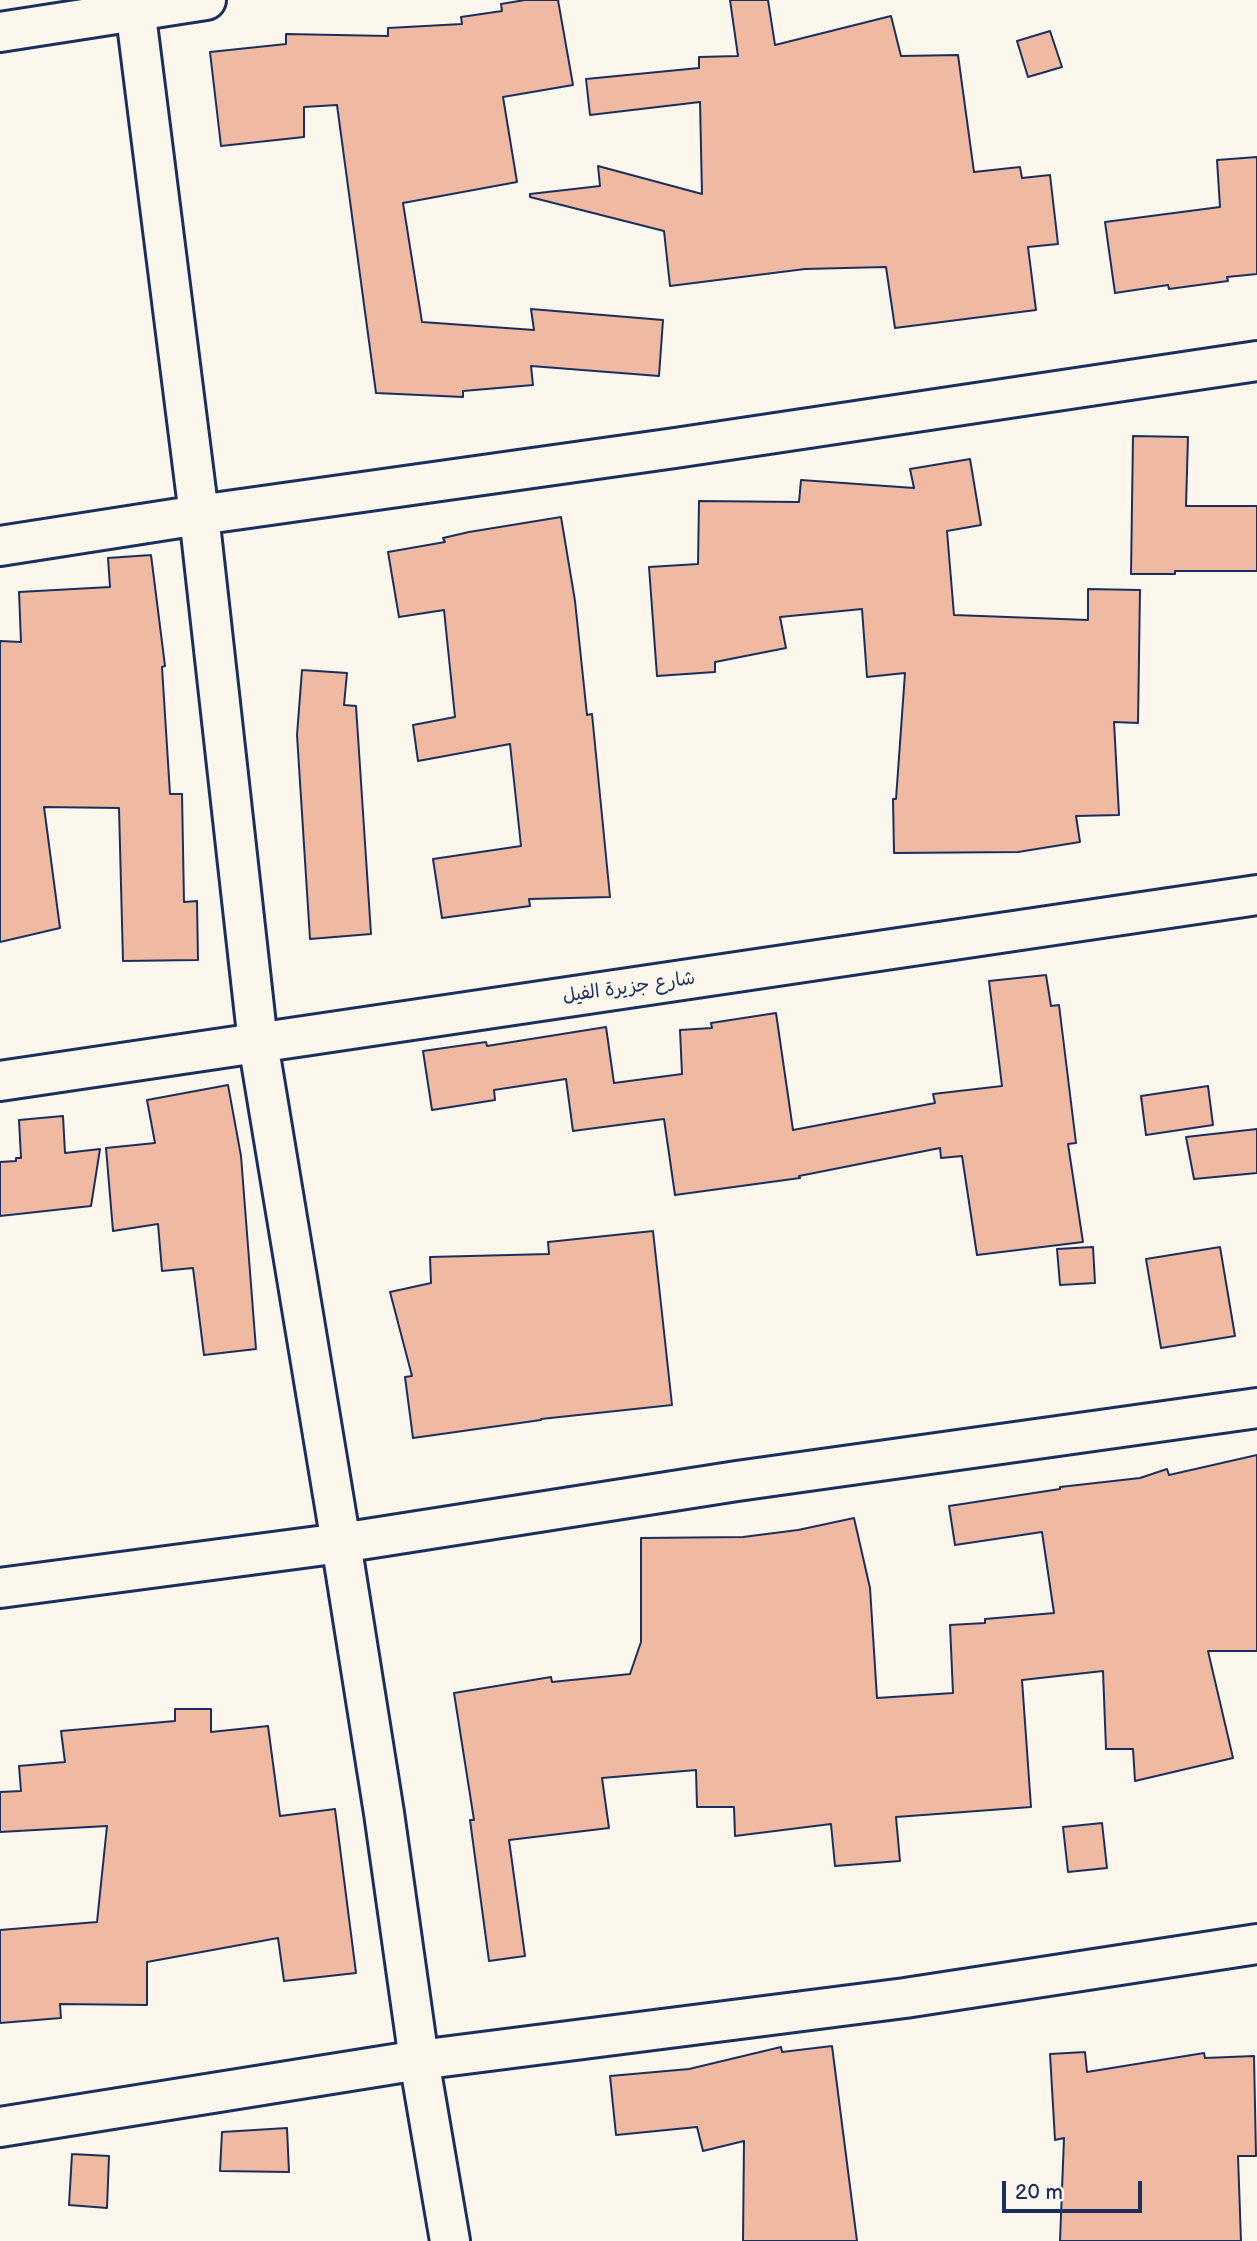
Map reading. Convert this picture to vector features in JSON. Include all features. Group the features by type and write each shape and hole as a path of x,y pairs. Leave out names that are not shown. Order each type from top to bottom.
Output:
{"street":[{"path":"0,32 135,5 205,0"},
{"path":"135,5 199,515 258,1043 341,1543 419,2060 450,2241"},
{"path":"0,546 1257,361"},
{"name":"شارع جزيرة الفيل","path":"0,1081 1257,895"},
{"path":"0,1588 341,1543 737,1481 1257,1408"},
{"path":"0,2127 419,2060 891,2000 1257,1944"}],"building":[{"path":"525,0 558,0 573,85 503,97 517,182 403,203 422,322 534,330 531,309 663,320 659,376 531,366 533,385 463,391 463,397 376,393 337,105 304,107 304,137 221,146 210,52 286,44 286,34 388,36 388,28 462,24 461,17 502,11 501,4"},
{"path":"730,0 768,0 775,45 891,16 901,56 958,55 974,172 1020,167 1022,178 1050,175 1058,244 1028,247 1036,310 895,328 886,267 805,269 670,286 664,231 530,197 530,194 600,186 598,166 702,194 700,102 590,115 586,79 699,68 699,57 738,56"},
{"path":"1050,31 1062,67 1028,77 1017,41"},
{"path":"1257,157 1257,274 1169,289 1168,285 1115,293 1105,222 1220,207 1217,160"},
{"path":"1133,436 1188,437 1186,506 1257,506 1257,571 1131,574"},
{"path":"970,459 981,525 947,531 954,615 1088,620 1088,589 1140,590 1138,723 1114,722 1119,815 1076,816 1080,842 1018,852 894,853 893,799 896,799 905,673 867,677 862,609 780,617 786,648 715,662 715,672 657,676 649,567 698,564 699,501 799,502 801,480 914,488 910,469"},
{"path":"561,517 575,601 587,715 592,714 610,897 529,899 530,906 442,918 433,859 521,846 510,744 418,761 413,725 455,717 444,610 399,617 388,552 445,542 443,538 469,532"},
{"path":"151,555 165,666 162,667 170,794 182,794 184,902 197,901 198,960 123,961 119,808 44,807 60,928 0,942 0,641 21,642 19,592 110,587 108,558"},
{"path":"302,670 347,673 344,705 356,706 371,934 310,939 297,735"},
{"path":"1046,975 1051,1006 1059,1005 1076,1143 1068,1144 1083,1242 977,1255 962,1156 941,1158 940,1148 799,1176 800,1178 675,1195 664,1119 573,1131 566,1079 494,1090 495,1100 432,1110 423,1051 486,1042 487,1046 606,1027 614,1083 682,1074 680,1030 712,1028 711,1023 776,1013 793,1130 935,1103 933,1094 1002,1086 989,981"},
{"path":"228,1085 241,1156 256,1349 204,1355 193,1268 162,1271 158,1224 113,1231 106,1148 155,1143 147,1100"},
{"path":"1208,1086 1213,1125 1146,1135 1141,1096"},
{"path":"63,1116 65,1153 100,1149 91,1206 0,1216 0,1162 21,1158 19,1120"},
{"path":"1257,1129 1257,1173 1194,1179 1186,1137"},
{"path":"653,1231 672,1405 541,1419 413,1438 405,1377 412,1376 390,1292 431,1283 430,1257 549,1254 548,1242"},
{"path":"1093,1247 1095,1283 1060,1285 1057,1249"},
{"path":"1220,1247 1235,1336 1161,1348 1146,1259"},
{"path":"1257,1455 1257,1651 1208,1651 1233,1758 1135,1781 1133,1749 1106,1749 1103,1671 1022,1680 1031,1807 896,1817 900,1861 835,1866 831,1824 735,1836 734,1807 697,1807 696,1770 602,1778 609,1828 509,1840 525,1956 489,1961 470,1820 474,1820 454,1693 551,1677 552,1682 630,1674 641,1642 641,1538 743,1537 798,1530 854,1518 870,1588 877,1698 953,1693 950,1625 1054,1613 1042,1532 955,1545 949,1506 1060,1487 1140,1478 1167,1469 1169,1475"},
{"path":"175,1709 211,1709 211,1732 268,1726 280,1816 335,1809 356,1973 284,1981 278,1938 147,1962 147,2005 60,2004 61,2018 0,2023 0,1930 97,1922 107,1826 0,1832 0,1792 21,1791 19,1766 65,1762 61,1731 175,1721"},
{"path":"1102,1823 1107,1868 1068,1872 1063,1827"},
{"path":"832,2046 857,2241 743,2241 744,2141 703,2151 697,2127 616,2135 610,2076 689,2069 781,2047 782,2052"},
{"path":"1085,2052 1087,2072 1204,2053 1205,2058 1254,2056 1256,2156 1238,2156 1241,2241 1060,2241 1064,2138 1055,2140 1050,2054"},
{"path":"287,2128 289,2172 220,2171 222,2132"},
{"path":"72,2154 109,2156 107,2208 69,2205"}]}
